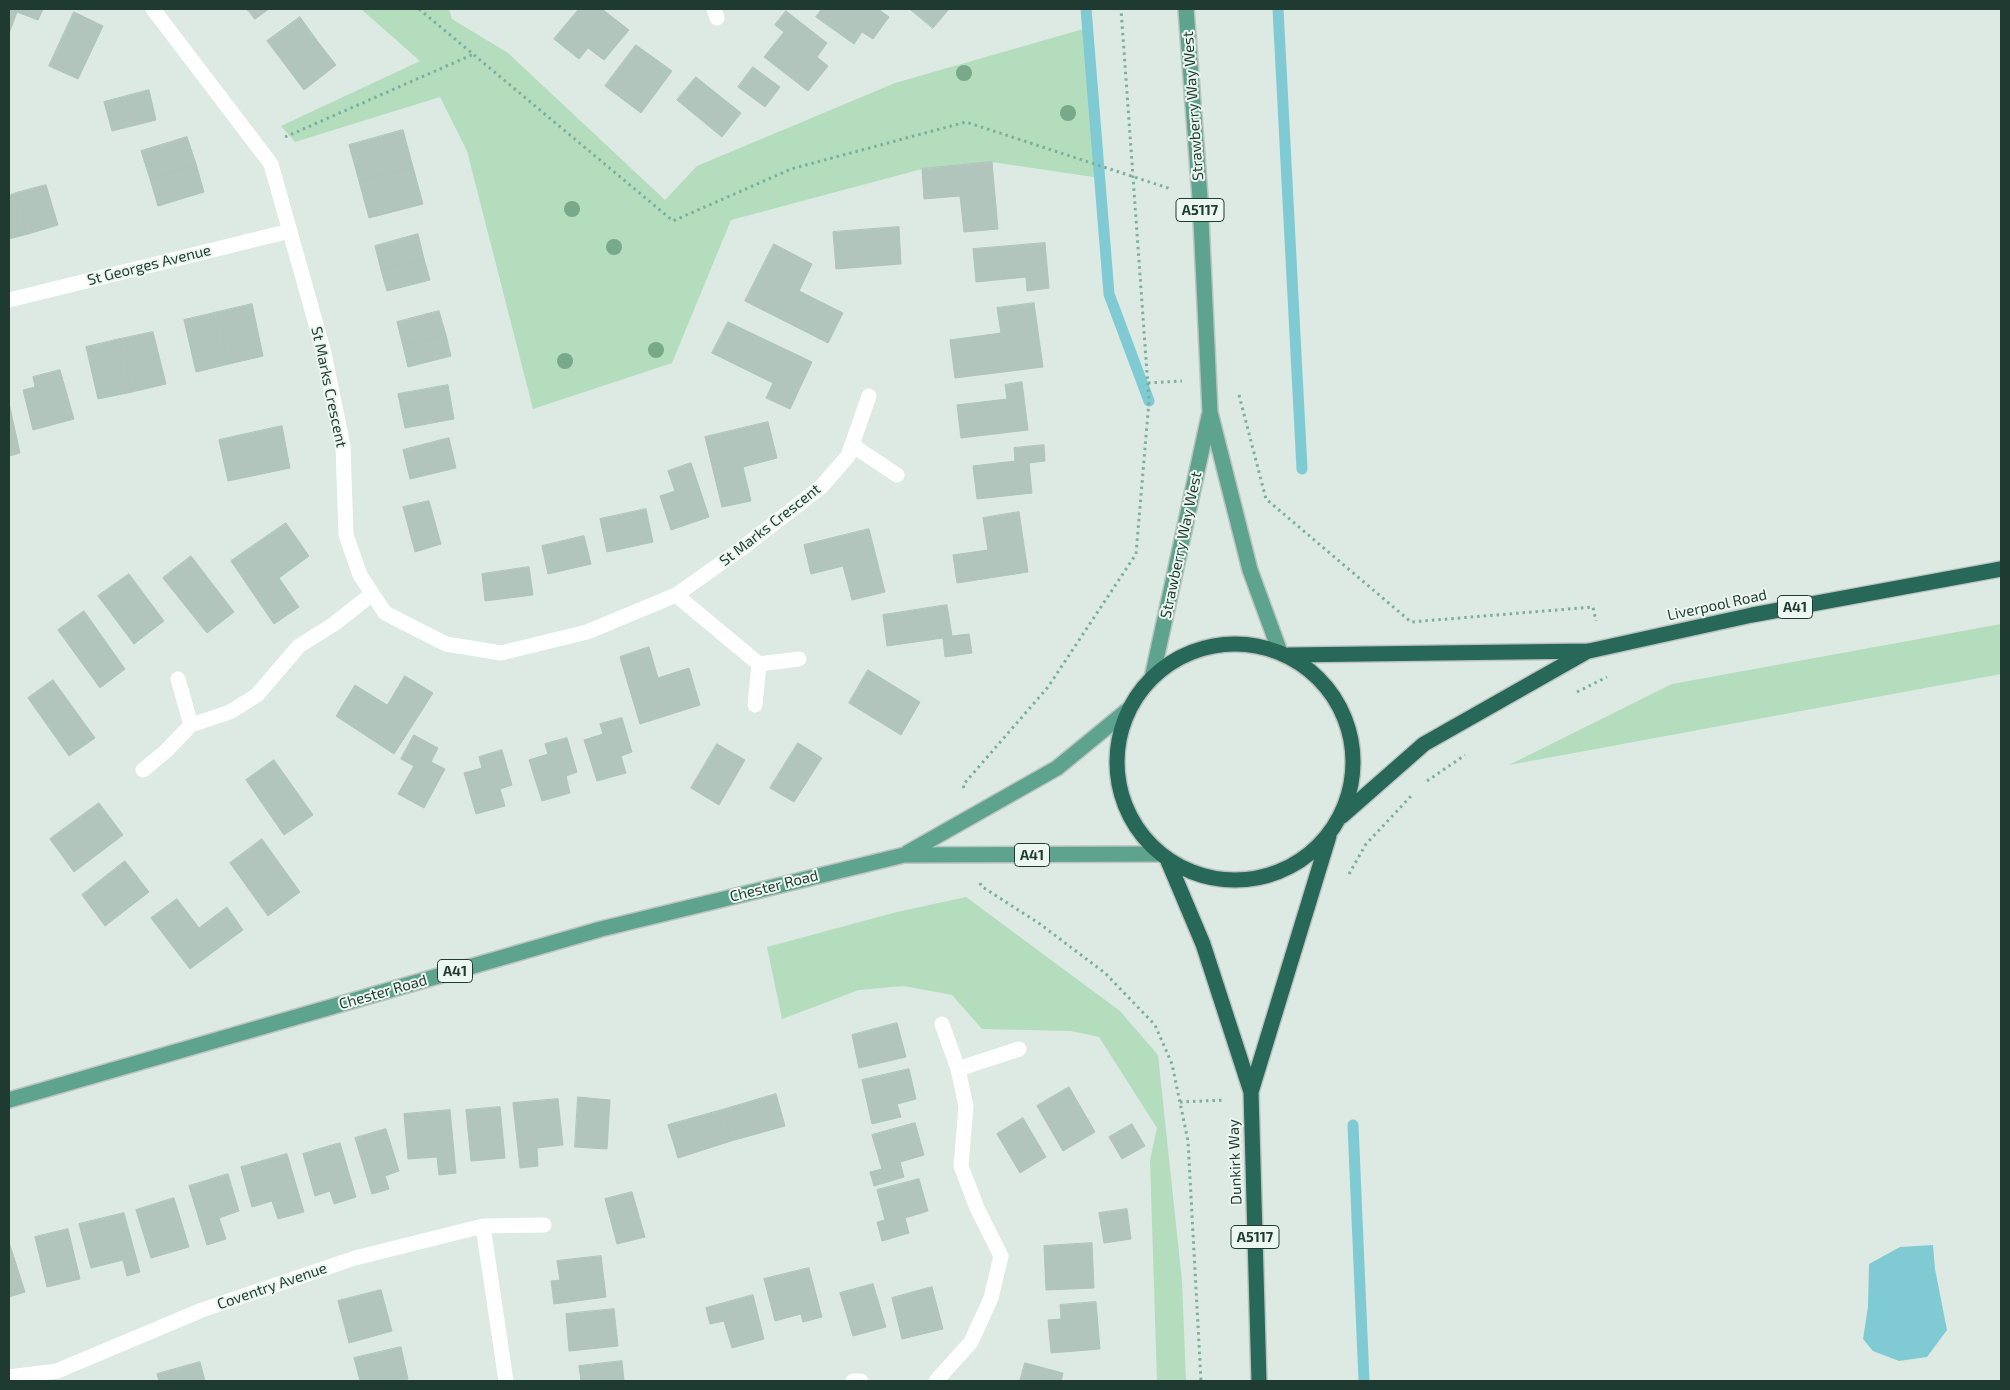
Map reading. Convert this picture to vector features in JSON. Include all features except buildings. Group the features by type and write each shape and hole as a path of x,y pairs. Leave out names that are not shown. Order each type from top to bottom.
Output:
{"highway":[{"name":"Liverpool Road","path":"1284,653 1595,649 1752,615 2001,569"},
{"name":"A41","path":"1222,644 1251,645 1284,653 1318,677 1340,706 1353,746 1351,788 1340,817 1330,835 1297,864 1245,881 1206,877 1164,858 1134,824 1120,789 1117,754 1129,709 1152,678 1184,654 1222,644"},
{"name":"Liverpool Road","path":"1340,817 1424,744 1595,649"},
{"name":"Dunkirk Way","path":"1251,1096 1330,835"},
{"name":"Dunkirk Way","path":"1164,858 1203,944 1251,1096 1259,1381"}],"main road":[{"name":"Strawberry Way West","path":"1186,9 1200,198 1210,412 1250,570 1284,653"},
{"name":"Strawberry Way West","path":"1152,678 1210,412"},
{"name":"Chester Road","path":"904,855 1057,768 1129,709"},
{"name":"Chester Road","path":"9,1100 602,929 904,855 1164,858"}],"street":[{"name":"St Marks Crescent","path":"153,9 271,164 324,353 343,446 346,534 360,575 385,613 446,644 501,653 587,632 676,595 821,487 848,456 869,396"},
{"name":"St Georges Avenue","path":"9,300 290,231"},
{"path":"852,445 897,475"},
{"path":"143,770 166,751 192,725 230,712 256,695 299,646 334,624 372,594"},
{"path":"676,595 759,664 799,659"},
{"path":"755,706 759,664"},
{"path":"178,679 192,725"},
{"path":"936,1381 971,1342 991,1298 1001,1256 977,1208 961,1166 966,1106 958,1069 942,1024"},
{"path":"958,1069 1019,1049"},
{"name":"Coventry Avenue","path":"9,1378 58,1376 202,1310 355,1258 483,1226 544,1225"},
{"path":"483,1226 506,1381"},
{"path":"853,1381 861,1381"}],"path":[{"path":"419,9 673,221 791,169 966,122 1200,198"},
{"path":"259,148 474,54"},
{"path":"1148,383 1234,377 1266,500 1412,622 1593,608 1595,649 1608,677 1573,694"},
{"path":"1420,786 1466,755"},
{"path":"1347,877 1366,844 1414,793"},
{"path":"1180,1102 1251,1096"}],"green space":[{"path":"361,9 449,9 452,19 508,53 665,200 697,166 895,83 1087,28 1100,178 992,162 922,169 731,220 672,363 533,409 467,151 440,97 295,142 281,126 420,61"},
{"path":"2001,624 2001,674 1509,765 1672,684"},
{"path":"966,897 1120,1011 1158,1055 1182,1281 1186,1381 1157,1381 1150,1160 1157,1128 1099,1037 1071,1031 982,1029 952,995 904,986 859,990 782,1019 767,947 897,912"}],"water":[{"path":"1933,1245 1935,1269 1947,1330 1927,1357 1899,1361 1873,1351 1863,1339 1868,1307 1869,1264 1900,1247"}],"waterway":[{"path":"1086,9 1109,294 1149,401"},
{"path":"1278,9 1302,469"},
{"path":"1353,1125 1364,1381"}]}
